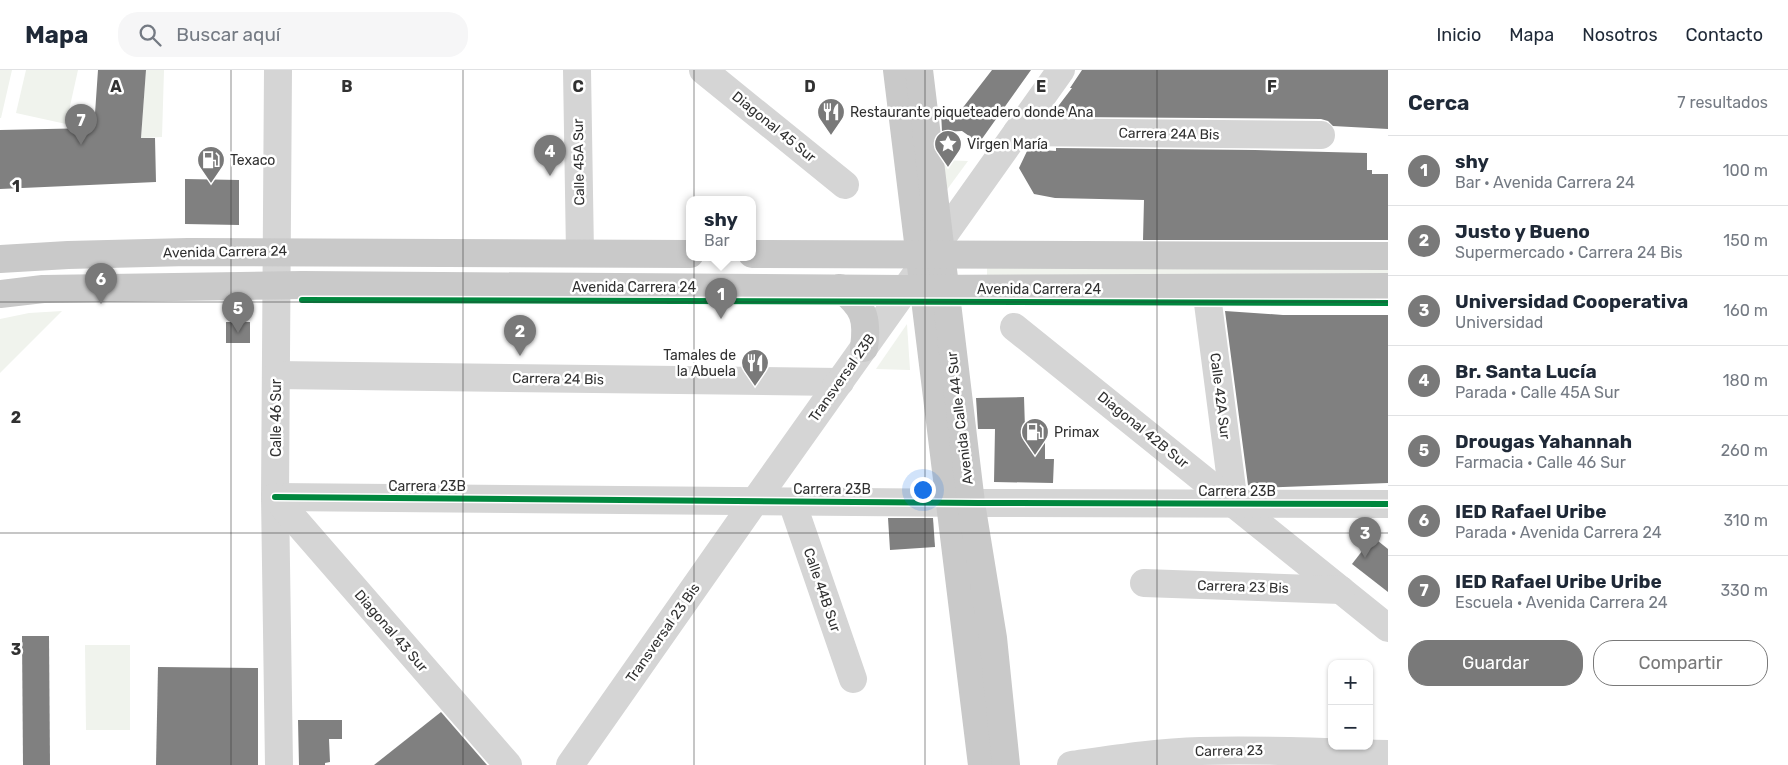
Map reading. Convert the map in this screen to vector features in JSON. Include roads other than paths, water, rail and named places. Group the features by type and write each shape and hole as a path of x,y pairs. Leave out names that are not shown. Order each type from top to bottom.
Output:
{"main road":[{"name":"Avenida Calle 44 Sur","path":"897,70 928,268 960,503 982,765"},
{"name":"Avenida Calle 44 Sur","path":"919,70 928,268"},
{"name":"Avenida Carrera 24","path":"0,259 68,254 276,252 686,254"},
{"name":"Avenida Carrera 24","path":"756,254 1206,288 1388,288"},
{"name":"Avenida Carrera 24","path":"0,294 43,289 276,285 840,288 928,268 1388,256"},
{"path":"840,288 851,296 862,309 866,320 864,348"},
{"name":"Avenida Calle 44 Sur","path":"960,503 992,638 1006,765"}],"street":[{"name":"Calle 46 Sur","path":"278,70 275,497 279,765"},
{"name":"Calle 45A Sur","path":"577,70 580,253"},
{"name":"Diagonal 45 Sur","path":"703,70 845,185"},
{"name":"Transversal 23B","path":"755,501 864,348 928,268 1017,132 1061,70"},
{"name":"Carrera 24A Bis","path":"1017,132 1321,135"},
{"name":"Calle 42A Sur","path":"1206,288 1234,504"},
{"name":"Diagonal 42B Sur","path":"1014,327 1388,628"},
{"name":"Carrera 24 Bis","path":"276,375 840,382"},
{"name":"Carrera 23B","path":"275,497 792,502 1388,504"},
{"name":"Diagonal 43 Sur","path":"275,497 508,765"},
{"name":"Transversal 23 Bis","path":"570,765 755,501"},
{"name":"Calle 44B Sur","path":"792,502 853,678"},
{"name":"Carrera 23 Bis","path":"1144,583 1341,590"},
{"name":"Carrera 23","path":"1070,765 1198,751 1388,754"}],"place":[{"name":"Restaurante piqueteadero donde Ana","path":"831,136"},
{"name":"IED Rafael Uribe Uribe","path":"81,145"},
{"name":"Virgen María","path":"948,168"},
{"name":"Br. Santa Lucía","path":"550,176"},
{"name":"Texaco","path":"211,184"},
{"name":"IED Rafael Uribe","path":"101,304"},
{"name":"shy","path":"721,319"},
{"name":"Drougas Yahannah","path":"238,333"},
{"name":"Justo y Bueno","path":"520,356"},
{"name":"Tamales de la Abuela","path":"755,387"},
{"name":"Primax","path":"1035,456"},
{"name":"Universidad Cooperativa","path":"1365,558"}]}
